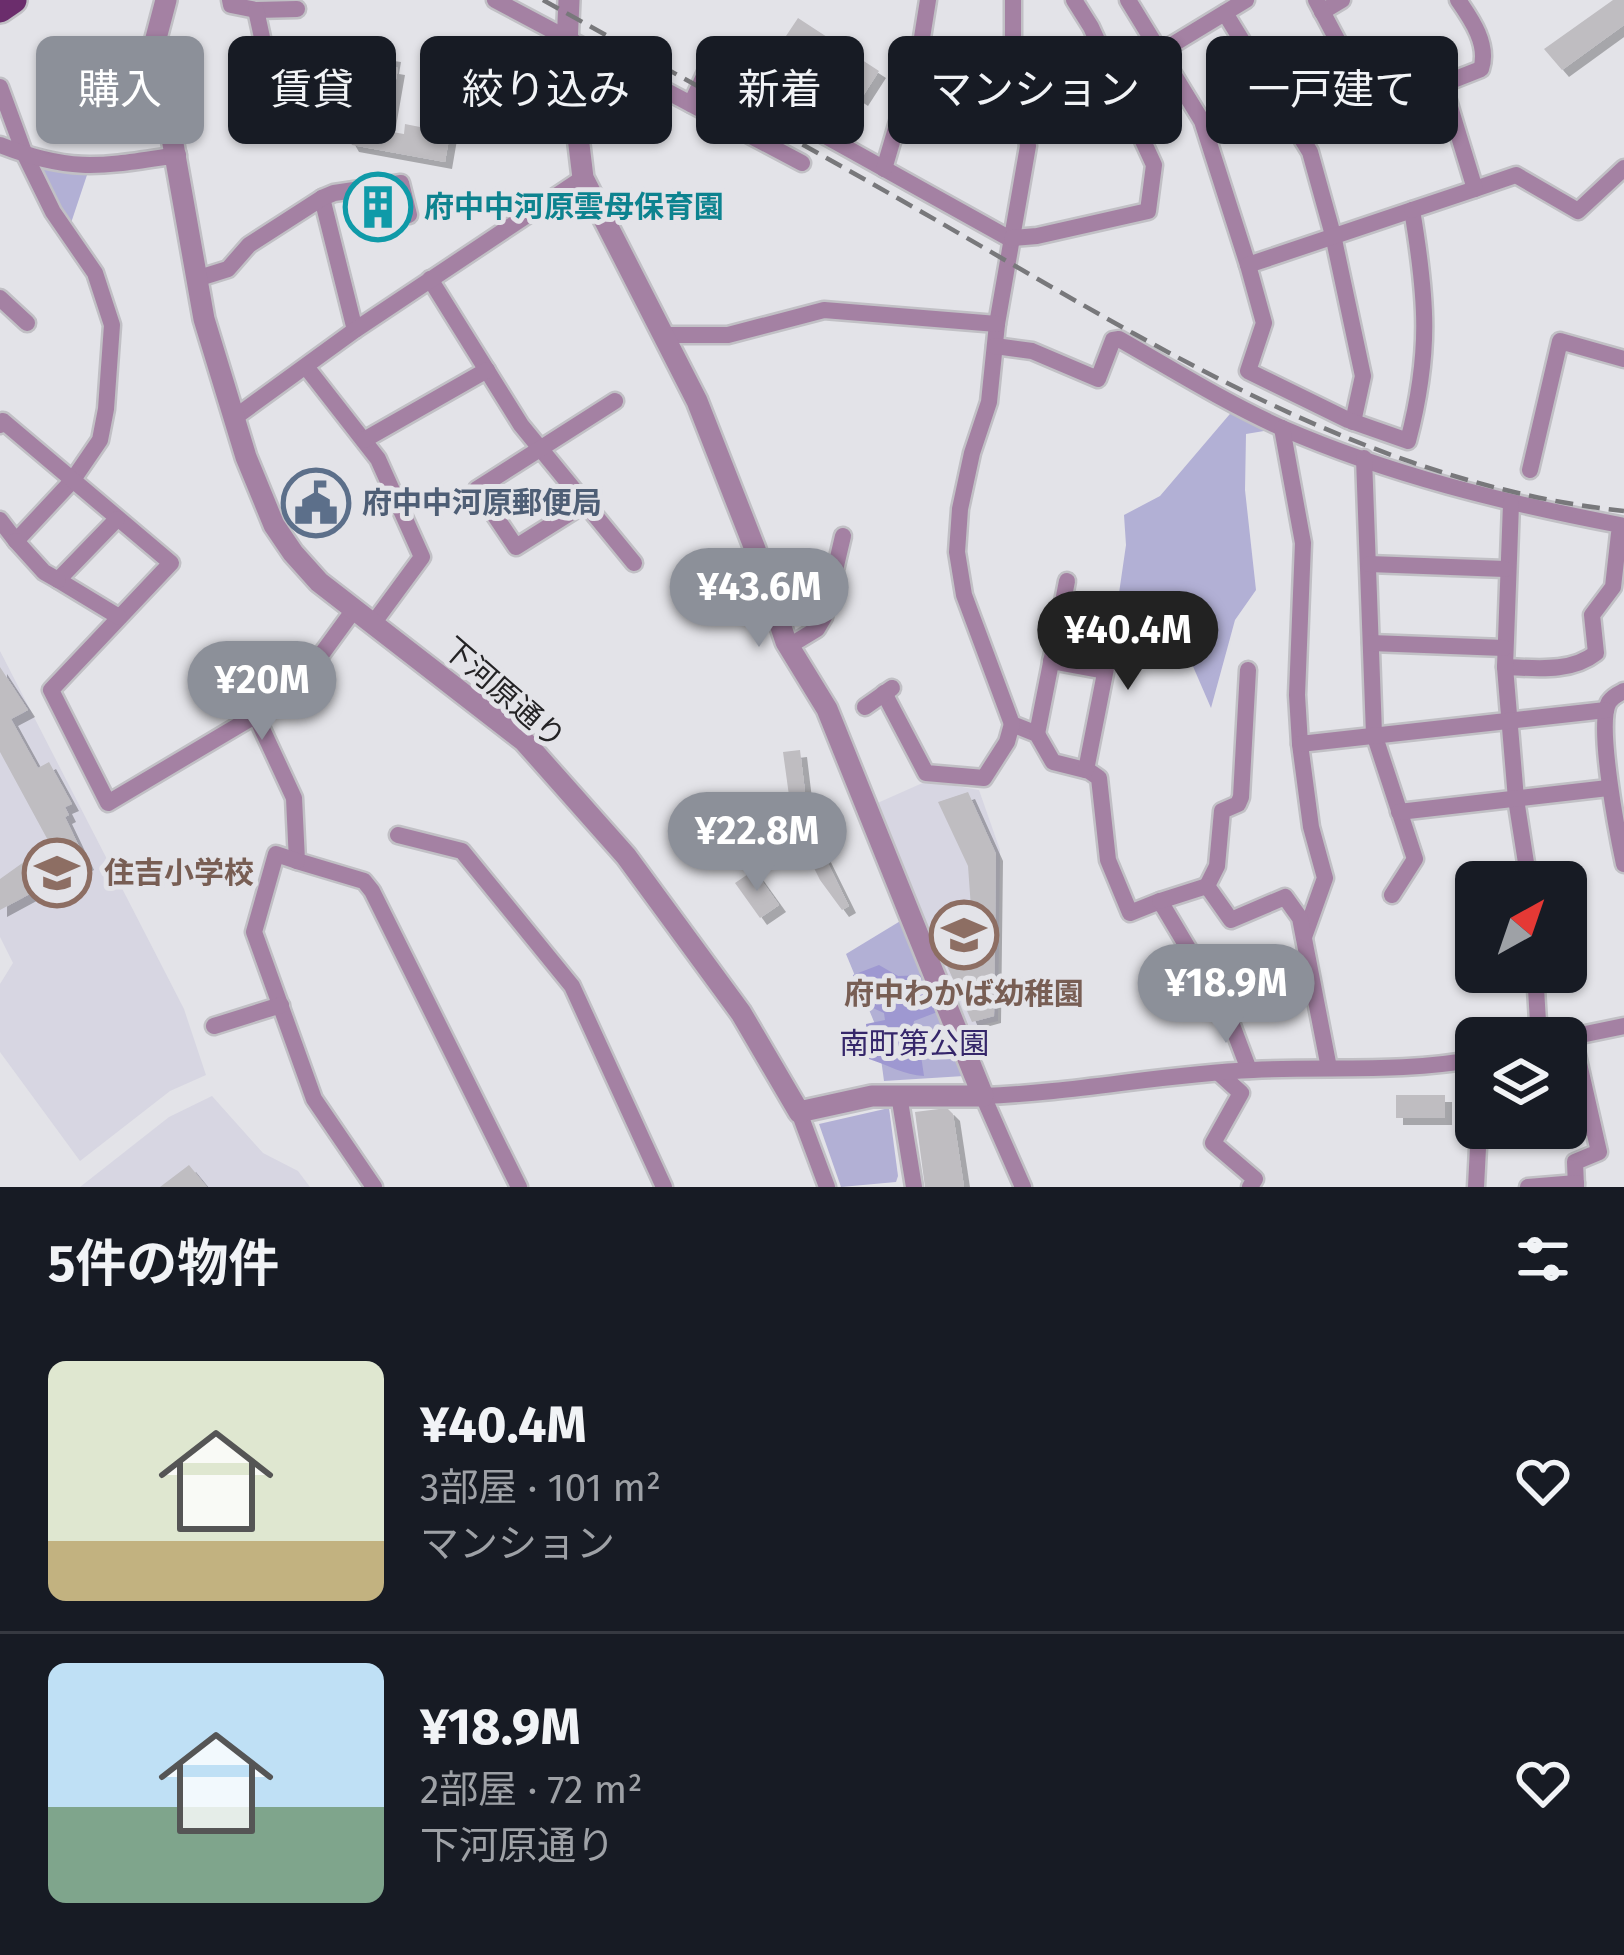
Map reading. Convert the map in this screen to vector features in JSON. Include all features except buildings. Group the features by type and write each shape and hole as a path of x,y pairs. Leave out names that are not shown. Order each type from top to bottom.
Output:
{"main road":[{"path":"0,9 13,0"}],"street":[{"name":"下河原通り","path":"166,0 155,42 196,279 256,488 274,525 292,554 353,611 524,741 614,842 741,1013 799,1112"},
{"path":"230,0 231,5 256,10 297,9"},
{"path":"495,0 696,107"},
{"path":"569,0 567,35 583,178 697,401 789,646 827,709 1023,1187"},
{"path":"884,169 921,44 928,0"},
{"path":"865,707 888,690 926,773 984,778 1007,742 1012,724 964,595 957,552 960,509 989,402 997,324 1028,146 1013,40 1013,0"},
{"path":"840,144 1012,239 1148,211 1154,165 1074,0"},
{"path":"1128,0 1152,36"},
{"path":"1182,39 1246,0"},
{"path":"1335,36 1319,6 1342,0"},
{"path":"1458,0 1472,20 1485,55 1480,68 1443,84 1475,189"},
{"path":"256,10 262,36"},
{"path":"1226,13 1240,36"},
{"path":"1182,86 1202,121 1264,323 1248,371 1353,422 1408,441 1425,363 1426,290 1412,210"},
{"path":"0,87 53,212 95,273 112,325 100,440 72,482 16,541"},
{"path":"691,104 696,93"},
{"path":"765,144 802,164"},
{"path":"1305,144 1333,235 1363,376 1353,422"},
{"path":"0,145 66,166 96,168 178,155"},
{"path":"1248,265 1516,175 1578,212 1621,178"},
{"path":"234,418 355,330 583,178"},
{"path":"196,279 228,269 249,245 334,193 400,184 409,214"},
{"path":"322,198 355,330"},
{"path":"430,279 521,425 634,563"},
{"path":"0,298 27,323"},
{"path":"665,335 728,335 824,310 997,324"},
{"path":"995,346 1032,351 1098,379 1112,340 1119,339 1282,428 1424,480 1511,504 1620,525 1613,587 1592,615 1596,653 1585,662 1550,669 1504,658 1370,643"},
{"path":"1530,470 1560,341 1624,358"},
{"path":"307,368 387,476 422,557 372,625"},
{"path":"364,440 487,370"},
{"path":"586,503 516,547 477,489 614,401"},
{"path":"0,425 3,421 171,563 51,690 108,802 256,716 302,681 353,611"},
{"path":"1282,428 1303,543 1297,695 1300,744 1311,827 1324,878 1304,938"},
{"path":"1364,458 1374,734 1415,860 1392,895"},
{"path":"1511,504 1504,658 1526,861"},
{"path":"58,580 116,519"},
{"path":"0,520 44,572 119,617"},
{"path":"789,646 817,629 824,617 835,544"},
{"path":"1369,564 1505,569"},
{"path":"1036,734 1067,580"},
{"path":"1085,770 1118,607"},
{"path":"1051,661 1106,671"},
{"path":"1012,724 1036,734 1053,762 1099,778 1108,860 1130,913 1207,886 1217,866 1222,811 1238,804 1241,797 1248,670"},
{"path":"1624,691 1606,710 1608,788 1624,861"},
{"path":"1300,744 1606,710"},
{"path":"256,716 294,798 297,860"},
{"path":"1400,812 1608,788"},
{"path":"398,835 462,851 572,986 664,1187"},
{"path":"374,1187 314,1099 254,932 276,854 364,881 519,1187"},
{"path":"1207,886 1231,920 1286,897 1300,919 1329,1068"},
{"path":"1160,901 1229,1018 1249,1070"},
{"path":"214,1026 281,1005"},
{"path":"1587,1033 1624,1026"},
{"path":"827,1187 799,1112 855,1098 1051,1094 1249,1070 1455,1060"},
{"path":"1219,1073 1241,1093 1213,1143 1255,1179 1250,1187"},
{"path":"899,1095 914,1187"},
{"path":"1528,1187 1576,1185 1576,1162 1599,1152 1587,1106"},
{"path":"1476,1187 1478,1149"}],"shaded area":[{"name":"住吉小学校","path":"0,651 184,1009 206,1075 170,1091 80,1161 0,1052 0,984 13,963 0,937"},
{"name":"府中わかば幼稚園","path":"927,781 979,790 1000,850 998,1021 970,1028 873,805"},
{"path":"212,1096 263,1153 298,1171 310,1187 80,1187 169,1117"}],"green space":[{"path":"37,159 89,169 69,229 56,210"},
{"path":"1235,408 1270,430 1246,434 1245,490 1256,590 1235,620 1211,708 1166,604 1118,600 1126,545 1124,515 1160,496"},
{"name":"南町第公園","path":"902,920 964,1076 884,1081 877,1029 846,954"},
{"path":"879,965 898,976 931,975 940,1011 914,1021 912,1032 919,1042 924,1076 869,1059 866,1024 885,1020 884,1013 866,1005 853,975"},
{"path":"889,1108 896,1182 841,1187 819,1124"}],"railway":[{"path":"543,0 1103,316 1268,403 1441,472 1531,496 1624,511"}],"place":[{"name":"府中中河原雲母保育園","path":"378,207"},
{"name":"府中中河原郵便局","path":"316,503"},
{"name":"住吉小学校","path":"57,873"},
{"name":"府中わかば幼稚園","path":"964,935"}]}
